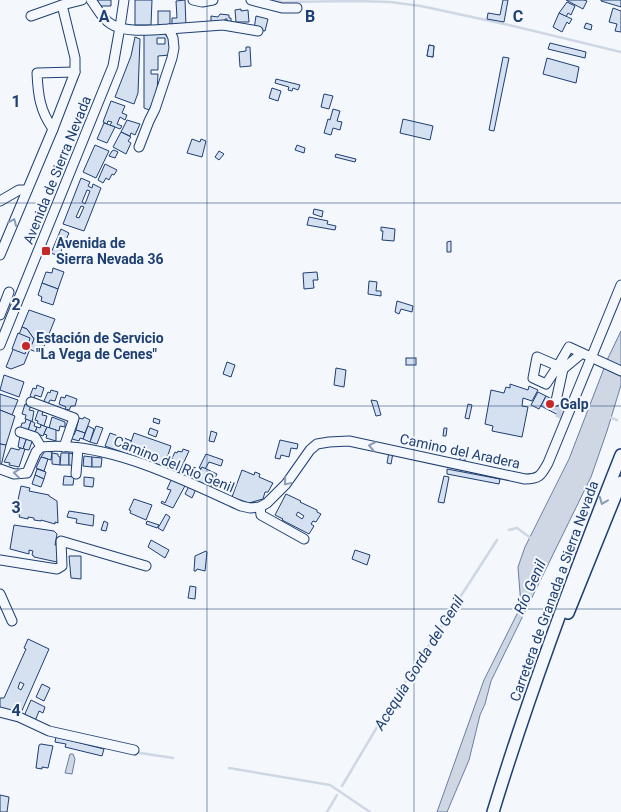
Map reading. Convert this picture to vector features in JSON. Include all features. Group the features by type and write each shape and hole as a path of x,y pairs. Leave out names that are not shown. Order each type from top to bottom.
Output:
{"main road":[{"name":"Carretera de Granada a Sierra Nevada","path":"493,812 552,634 621,456"},
{"name":"Carretera de Granada a Sierra Nevada","path":"518,738 526,723 621,482"}],"street":[{"path":"31,16 82,0"},
{"path":"91,0 104,18 112,25 135,30 168,30 223,25 258,31"},
{"name":"Avenida de Sierra Nevada","path":"0,346 113,66 124,0"},
{"path":"193,0 202,2 213,0"},
{"path":"251,0 282,8 297,8"},
{"path":"0,255 75,72 76,58 62,5"},
{"path":"139,147 156,109 172,58 173,38 168,30"},
{"path":"53,129 44,116 37,73 75,72"},
{"path":"0,201 19,190 27,190"},
{"name":"Camino del Aradera","path":"260,507 267,503 286,484 310,450 317,444 349,441 525,479 534,479 541,475 548,463 566,417 594,360 621,285"},
{"path":"0,315 9,292"},
{"path":"560,368 537,357 533,378 546,384 546,387 557,397 560,368 569,347 621,371"},
{"path":"546,384 560,368"},
{"path":"31,402 74,418 64,447"},
{"path":"0,469 14,474 27,473 36,452 42,447 35,437 20,432"},
{"name":"Camino del Río Genil","path":"42,447 101,450 191,483 241,506 250,508 260,507"},
{"path":"76,474 78,448"},
{"path":"260,507 261,515 304,539"},
{"path":"0,560 57,569 62,566 61,541 146,566"},
{"path":"0,594 12,620"},
{"path":"0,712 19,717 49,731 134,750"}],"water":[{"name":"Río Genil","path":"621,331 621,385 591,477 491,681 469,760 447,812 437,812 484,680 521,606 518,567 525,547 569,459 608,358"},
{"path":"70,754 73,754 75,759 72,774 65,773"}],"building":[{"path":"96,0 111,0 111,6 101,6"},
{"path":"135,0 152,0 151,25 135,25"},
{"path":"185,0 186,26 172,25 172,18 177,18 176,1"},
{"path":"503,0 508,0 504,22 487,19 488,13 500,15"},
{"path":"566,0 584,0 587,1 583,9"},
{"path":"621,0 621,7 601,1"},
{"path":"567,2 575,6 571,15 568,13 566,17 559,13"},
{"path":"613,8 621,11 621,32 615,31 617,24 609,22"},
{"path":"241,9 241,11 248,10 249,22 236,22 235,10"},
{"path":"158,11 170,11 170,25 158,25"},
{"path":"559,13 572,19 569,24 567,22 562,32 553,27"},
{"path":"220,14 229,15 231,22 225,19 224,24 211,22 211,16 218,17"},
{"path":"256,16 268,19 265,31 254,29"},
{"path":"586,23 592,25 591,30 584,28"},
{"path":"144,33 164,33 169,39 170,55 158,56 158,70 151,70 151,74 158,74 157,93 149,110 144,108","holes":["157,38 165,38 165,44 157,44"]},
{"path":"135,37 140,39 138,93 134,104 115,97 131,56"},
{"path":"550,43 586,52 585,58 548,49"},
{"path":"429,45 434,46 433,57 427,56"},
{"path":"429,45 434,46 433,57 427,56"},
{"path":"246,47 250,47 251,66 240,67 239,52 246,51"},
{"path":"503,57 509,58 494,131 489,130"},
{"path":"547,58 579,67 576,83 543,74"},
{"path":"276,79 300,85 298,90 293,88 292,91 288,90 289,87 275,83"},
{"path":"272,88 281,91 278,101 269,98"},
{"path":"324,94 333,96 329,109 321,107"},
{"path":"111,101 125,106 122,113 127,115 125,120 120,117 117,124 122,126 120,129 110,125 112,122 108,121 107,124 103,122"},
{"path":"333,109 340,111 337,121 342,122 340,130 333,128 331,135 324,133"},
{"path":"403,119 433,126 430,140 400,133"},
{"path":"127,120 140,124 135,135 131,133 130,136 121,132"},
{"path":"104,123 115,127 107,143 97,139"},
{"path":"121,132 131,137 128,141 131,143 126,154 113,147"},
{"path":"192,139 200,142 201,139 206,141 202,157 187,153"},
{"path":"95,145 109,151 96,178 83,172"},
{"path":"297,145 305,148 304,153 295,150"},
{"path":"114,150 118,152 115,158 109,156"},
{"path":"219,151 224,154 219,160 215,157"},
{"path":"336,154 356,159 355,162 335,157"},
{"path":"105,164 117,170 109,180 106,178 103,183 98,180"},
{"path":"81,178 90,182 88,186 92,188 93,184 101,188 84,231 63,224","holes":["87,190 90,191 85,204 82,202","81,206 84,207 79,218 76,217"]},
{"path":"314,209 323,211 322,217 313,214"},
{"path":"309,217 328,221 327,224 336,226 335,230 307,225"},
{"path":"381,227 395,229 394,241 382,240 383,231 381,231"},
{"path":"61,229 69,233 59,256 51,253"},
{"path":"451,241 451,252 447,252 447,242"},
{"path":"53,268 64,272 58,289 42,283 46,272 52,273"},
{"path":"317,272 318,280 313,280 314,288 304,289 303,273"},
{"path":"369,281 377,282 376,291 381,291 381,296 368,294"},
{"path":"42,283 58,289 53,305 41,301 42,297 38,295"},
{"path":"397,301 413,306 412,312 401,309 399,314 395,312"},
{"path":"29,310 55,319 41,354 29,349 34,339 27,329 22,327"},
{"path":"22,327 27,329 34,339 24,364 11,369 6,367"},
{"path":"18,333 30,338 25,354 12,349"},
{"path":"406,358 416,358 416,365 406,365"},
{"path":"227,362 235,365 231,377 223,374"},
{"path":"336,368 346,370 344,387 334,385"},
{"path":"4,375 24,382 19,397 0,390"},
{"path":"510,384 528,390 529,386 538,390 532,401 523,398 522,406 528,407 522,437 492,431 493,426 485,424 491,390 504,393 506,387 510,388"},
{"path":"37,385 44,388 41,397 35,395 34,399 30,396 33,388 36,389"},
{"path":"51,390 58,392 55,401 50,400 48,404 44,401"},
{"path":"538,392 546,396 539,409 531,405"},
{"path":"0,394 18,400 12,415 0,410"},
{"path":"66,395 77,399 75,406 71,406 69,410 59,404 61,397 65,398"},
{"path":"546,396 569,408 564,418 541,406"},
{"path":"371,400 377,401 381,415 376,416"},
{"path":"25,404 31,406 29,410 34,411 32,422 25,419 26,415 22,414"},
{"path":"468,404 472,405 469,419 465,418"},
{"path":"0,410 15,416 6,445 0,444"},
{"path":"38,411 43,411 42,415 47,416 44,426 35,420"},
{"path":"52,417 65,422 65,427 60,426 59,431 49,428"},
{"path":"84,417 90,420 85,433 76,430 79,418 83,419"},
{"path":"154,418 160,420 159,424 153,422"},
{"path":"26,419 31,421 28,431 20,429"},
{"path":"31,421 37,427 35,433 28,431"},
{"path":"41,425 47,427 43,436 35,433 37,427 40,428"},
{"path":"88,426 94,429 90,442 83,439"},
{"path":"96,426 103,428 97,444 90,442"},
{"path":"47,427 56,430 56,441 46,438 47,435 44,434"},
{"path":"150,428 158,431 156,437 148,434"},
{"path":"444,428 447,428 446,436 443,436"},
{"path":"76,430 85,433 83,439 80,438 79,441 69,438 71,434 74,435"},
{"path":"211,431 217,433 214,442 209,441"},
{"path":"110,433 132,441 127,454 105,446"},
{"path":"134,433 171,446 164,467 127,454"},
{"path":"20,436 27,437 23,449 18,447"},
{"path":"27,437 33,439 29,450 23,449"},
{"path":"280,440 298,444 297,449 291,448 289,457 281,455 280,459 275,458"},
{"path":"0,444 6,445 1,466 0,465"},
{"path":"11,448 25,449 19,467 4,462"},
{"path":"183,449 189,451 178,475 167,469 175,452 182,452"},
{"path":"453,449 466,450 465,461 460,461 460,456 452,455"},
{"path":"45,451 52,452 51,460 41,457"},
{"path":"389,452 393,453 391,464 387,463"},
{"path":"52,453 58,454 60,457 60,465 52,464"},
{"path":"61,453 69,453 69,465 60,465"},
{"path":"69,453 74,454 77,466 69,465"},
{"path":"206,454 223,460 221,466 209,462 205,469 199,468"},
{"path":"84,456 92,457 92,467 83,466"},
{"path":"41,457 48,459 44,471 36,468"},
{"path":"92,457 102,458 101,467 92,467"},
{"path":"202,467 217,474 210,488 195,481"},
{"path":"37,469 46,472 44,479 35,475"},
{"path":"447,469 500,479 499,484 447,474"},
{"path":"242,470 254,475 255,472 260,474 259,477 273,483 268,492 265,492 263,499 249,503 232,497"},
{"path":"35,475 44,479 41,487 32,484"},
{"path":"64,476 74,477 73,485 63,485"},
{"path":"444,476 449,477 444,503 438,502"},
{"path":"84,477 94,478 93,487 84,486"},
{"path":"172,478 186,484 173,508 161,503 162,501 165,503 171,490 167,489"},
{"path":"21,486 30,488 29,491 49,495 57,501 58,523 34,520 34,518 28,517 28,519 15,514"},
{"path":"189,486 196,489 192,498 185,494"},
{"path":"286,494 321,514 316,522 313,521 311,524 314,526 309,534 275,515","holes":["298,512 304,516 302,519 296,515"]},
{"path":"134,499 152,505 146,520 130,513 131,511 129,510"},
{"path":"69,511 94,515 93,526 76,523 77,519 67,517"},
{"path":"166,514 170,517 163,531 158,528"},
{"path":"104,521 108,523 106,531 101,530"},
{"path":"147,521 159,525 157,528 146,524"},
{"path":"14,525 54,531 57,534 55,545 60,547 57,562 34,557 32,555 33,551 29,550 29,554 10,549"},
{"path":"151,540 169,550 165,558 148,547"},
{"path":"355,550 370,555 367,565 352,559"},
{"path":"206,551 205,571 197,569 194,571 195,556"},
{"path":"69,556 81,556 81,579 71,578"},
{"path":"190,586 196,587 195,599 188,598"},
{"path":"28,639 49,649 20,715 0,708 0,698 4,698 26,649 24,648","holes":["20,682 24,684 21,690 18,688"]},
{"path":"42,684 50,688 44,701 36,697"},
{"path":"31,700 45,707 43,713 39,711 35,721 24,716"},
{"path":"56,737 104,749 102,756 65,747 66,744 55,742"},
{"path":"39,745 53,746 48,768 42,767 42,769 36,768"},
{"path":"0,795 9,797 7,812 0,812"}],"waterway":[{"path":"271,0 283,2 390,2 421,6 621,52"},
{"path":"609,417 617,420"},
{"name":"Acequia Gorda del Genil","path":"509,530 517,528 532,539"},
{"name":"Acequia Gorda del Genil","path":"342,786 386,712 497,540"},
{"path":"0,717 20,722"},
{"path":"134,752 173,758"},
{"path":"229,768 330,785 370,812"},
{"name":"Acequia Gorda del Genil","path":"327,812 337,795"}],"tunnel":[{"path":"556,401 554,411 565,416"}],"place":[{"name":"Avenida de Sierra Nevada 36","path":"46,251"},
{"name":"Estación de Servicio \"La Vega de Cenes\"","path":"26,346"},
{"name":"Galp","path":"550,404"}]}
